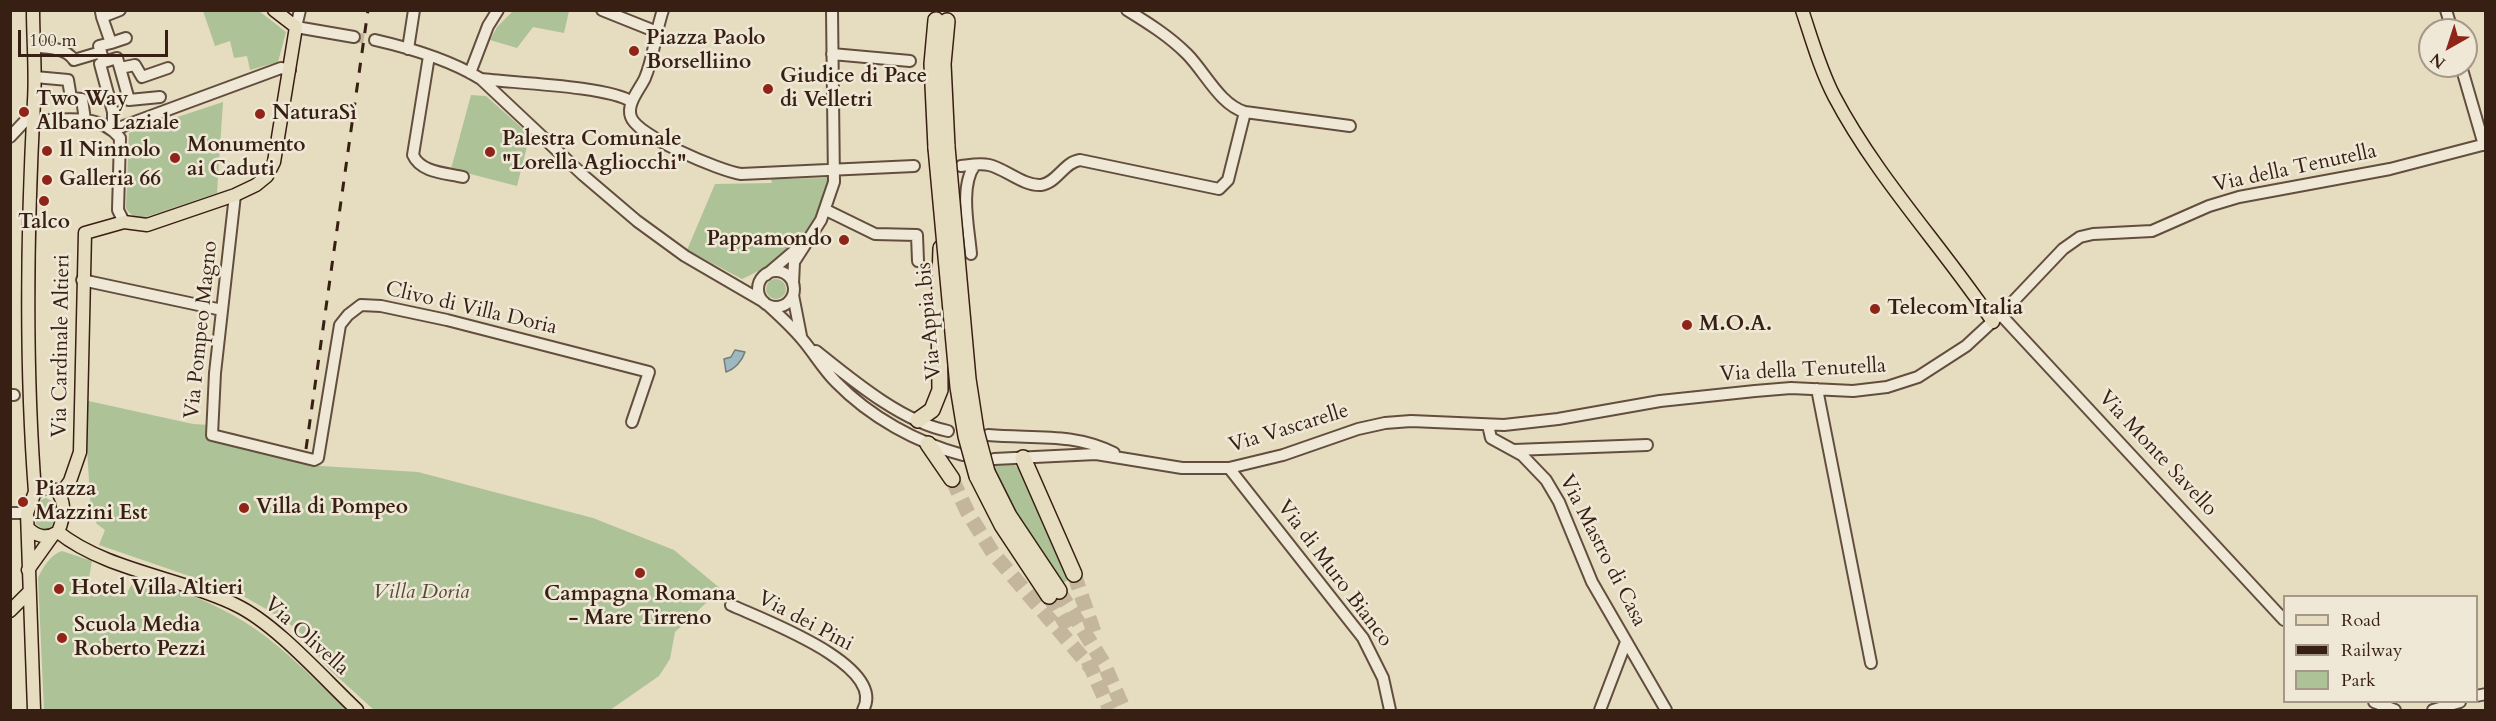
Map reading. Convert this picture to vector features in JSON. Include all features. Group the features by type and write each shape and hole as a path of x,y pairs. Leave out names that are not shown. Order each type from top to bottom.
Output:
{"highway":[{"name":"Via Appia bis","path":"941,20 942,221 958,387 966,436 1054,593"},
{"name":"Via Appia bis","path":"941,148 968,379 976,431 986,469"},
{"path":"918,420 932,410 939,395 939,283 942,221"},
{"path":"928,444 952,479"},
{"path":"1023,458 1074,574"}],"main road":[{"path":"33,10 35,77 28,121 28,361 35,492 27,513 34,711"},
{"path":"124,222 147,225 235,195 256,185 267,176 274,162 296,27 274,10"},
{"path":"1802,10 1822,70 1838,104 1888,178 1997,319"},
{"name":"Via Cardinale Altieri","path":"60,495 70,481 80,452 84,233 124,222"},
{"path":"28,570 56,534 64,511 60,495 53,488 35,492"},
{"path":"29,529 42,536 56,534"},
{"name":"Via Olivella","path":"56,534 103,557 208,592 238,605 258,617 357,711"},
{"path":"10,611 29,592"}],"street":[{"path":"111,43 101,14 120,10"},
{"path":"300,10 296,27 354,37"},
{"path":"408,49 414,10"},
{"path":"470,73 488,26 498,10"},
{"path":"602,10 657,32"},
{"path":"663,10 648,69 632,102 631,116 643,130 673,147 730,172 747,174 914,166"},
{"path":"832,10 834,169 832,189 826,210 793,266 793,289 802,339 830,375 850,395 888,422 928,444 963,455"},
{"path":"1127,10 1176,44 1202,70 1228,103 1245,112 1350,126"},
{"path":"113,130 113,112 100,64 102,57 99,46 126,38"},
{"path":"375,40 408,49 481,79 627,214 675,249 747,294 767,304 781,306 790,300 793,289 782,273 745,284 718,275"},
{"path":"35,47 52,47 70,54 74,60 117,58 129,100 160,98"},
{"path":"832,54 910,61"},
{"path":"429,57 413,155 423,167 464,177"},
{"path":"120,68 135,65 142,77 168,68"},
{"path":"113,130 280,68 290,70"},
{"path":"35,77 68,80 71,98 82,99 85,120"},
{"path":"2465,78 2485,145"},
{"path":"481,79 605,93 618,95 632,102"},
{"path":"961,166 988,165 1028,183 1042,185 1070,164 1080,160 1219,189 1228,180 1245,112"},
{"path":"10,137 28,121 85,120 105,125 113,130 120,138 118,210 124,222"},
{"name":"Via della Tenutella","path":"1488,425 1558,419 1646,398 1755,391 1887,387 1918,377 1956,353 1997,319 2070,242 2082,236 2152,231 2239,196 2390,169 2485,145"},
{"path":"971,254 966,187 968,174 975,165"},
{"name":"Via Pompeo Magno","path":"235,195 214,374 212,435 314,460"},
{"path":"826,210 875,234 917,235 918,261"},
{"path":"807,240 764,277 759,294 802,339 871,393 918,420 948,431"},
{"path":"82,280 222,310"},
{"name":"Clivo di Villa Doria","path":"314,460 320,455 340,325 361,305 381,306 447,320 649,372 632,422"},
{"name":"Via Monte Savello","path":"1997,319 2283,619"},
{"path":"1817,389 1871,663"},
{"name":"Via Vascarelle","path":"986,469 1023,458 1096,454 1182,468 1229,468 1283,455 1358,429 1384,423 1488,425"},
{"name":"Via Mastro di Casa","path":"1488,425 1491,438 1514,450 1536,468 1554,492 1584,565 1666,711"},
{"path":"988,435 1078,440 1122,457"},
{"path":"1514,450 1647,445"},
{"name":"Via di Muro Bianco","path":"1229,468 1363,638 1383,678 1390,711"},
{"path":"10,513 27,513"},
{"name":"Via dei Pini","path":"731,605 817,646 846,664 864,686 866,697 863,711"},
{"path":"1600,711 1626,642"},
{"path":"2376,703 2395,711"},
{"path":"2433,711 2457,703"}],"green space":[{"path":"203,11 259,11 286,32 278,62 250,70 247,56 234,58 230,41 215,46"},
{"path":"513,11 569,11 564,33 533,27 517,48 490,40 497,27"},
{"name":"Palestra Comunale \"Lorella Agliocchi\"","path":"471,95 486,96 530,135 517,186 451,169"},
{"path":"223,102 217,193 146,217 139,218 132,215 126,208 129,133"},
{"path":"828,178 822,210 807,232 777,260 753,274 742,279 687,250 715,184 772,183 771,179"},
{"path":"776,279 783,282 786,289 783,296 776,299 769,296 766,289 769,282"},
{"name":"Villa Doria","path":"84,400 193,424 210,425 209,438 321,466 418,472 593,518 674,550 721,589 675,632 670,659 659,676 610,710 374,710 329,669 298,630 266,609 236,592 99,545 105,530 97,524 91,513"},
{"path":"993,461 1013,463 1025,475 1036,508 1068,580 1063,583 1023,525 1006,494"},
{"path":"46,498 52,501 57,510 51,529 44,530 36,524 34,509 38,501"},
{"path":"62,551 92,561 88,584 126,594 134,581 140,583 144,578 205,601 242,620 274,643 347,710 44,710 38,578 50,558"}],"water":[{"path":"735,350 745,352 738,364 726,372 724,359 731,357"}],"tunnel":[{"path":"354,37 375,40"},
{"path":"952,479 968,513 993,553 1092,669"},
{"path":"1074,574 1096,638"},
{"path":"1059,591 1104,664 1124,710"},
{"path":"1049,596 1068,628"},
{"path":"1088,661 1110,710"}],"railway":[{"path":"306,449 368,10"}],"place":[{"name":"Piazza Paolo Borselliino","path":"634,51"},
{"name":"Giudice di Pace di Velletri","path":"768,89"},
{"name":"Two Way Albano Laziale","path":"24,112"},
{"name":"NaturaSì","path":"260,114"},
{"name":"Il Ninnolo","path":"47,151"},
{"name":"Palestra Comunale \"Lorella Agliocchi\"","path":"490,152"},
{"name":"Monumento ai Caduti","path":"175,158"},
{"name":"Galleria 66","path":"47,180"},
{"name":"Talco","path":"44,201"},
{"name":"Pappamondo","path":"844,240"},
{"name":"Telecom Italia","path":"1875,309"},
{"name":"M.O.A.","path":"1687,325"},
{"name":"Piazza Mazzini Est","path":"23,502"},
{"name":"Villa di Pompeo","path":"244,508"},
{"name":"Campagna Romana - Mare Tirreno","path":"640,573"},
{"name":"Hotel Villa Altieri","path":"59,589"},
{"name":"Scuola Media Roberto Pezzi","path":"62,638"}]}
